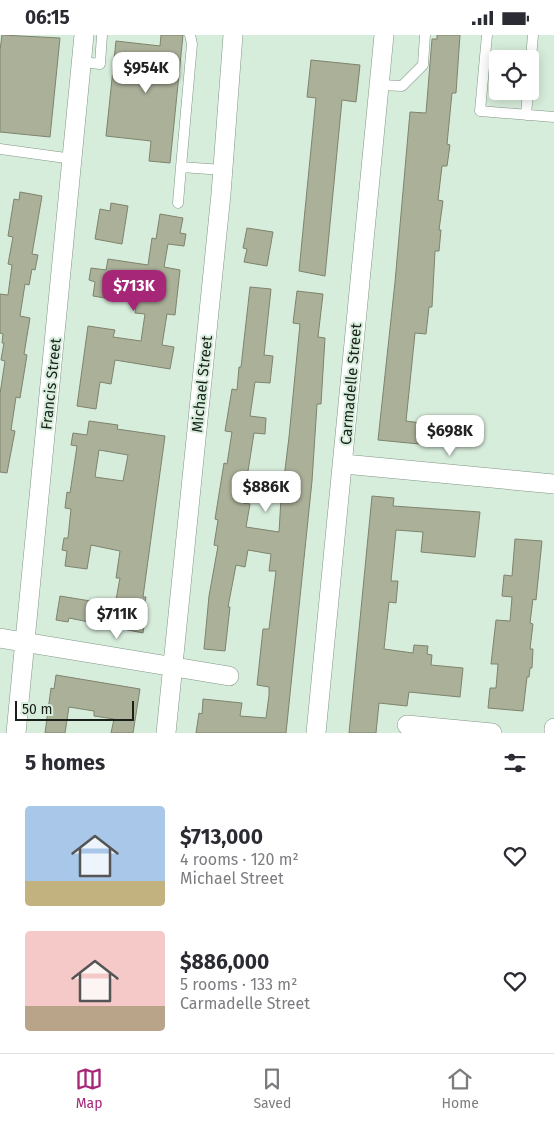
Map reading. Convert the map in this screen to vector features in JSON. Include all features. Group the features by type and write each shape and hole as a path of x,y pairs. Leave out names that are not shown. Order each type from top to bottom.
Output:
{"street":[{"name":"Francis Street","path":"16,733 84,35"},
{"name":"Michael Street","path":"166,733 223,170 233,35"},
{"name":"Carmadelle Street","path":"316,733 344,464 384,35"},
{"path":"344,464 554,484"},
{"path":"0,638 229,676"},
{"path":"407,725 492,733"}],"lane":[{"path":"82,62 100,63 102,35"},
{"path":"178,203 192,44 190,35"},
{"path":"380,85 402,86 423,65 425,35"},
{"path":"487,35 480,111 554,117"},
{"path":"532,50 533,35"},
{"path":"526,115 527,100"},
{"path":"0,149 72,159"},
{"path":"181,167 223,170"}],"building":[{"path":"2,35 60,38 50,137 0,132 0,50"},
{"path":"161,35 183,35 170,163 149,161 151,141 106,136 116,41 160,46"},
{"path":"437,35 460,35 456,93 452,93 447,144 450,145 447,166 442,166 438,200 443,201 439,230 441,230 439,251 435,251 432,307 429,307 426,334 415,333 406,421 421,423 419,444 378,440 395,282 410,112 426,113 432,39 437,39"},
{"path":"311,60 360,65 356,102 342,100 325,276 299,271 316,98 307,97"},
{"path":"20,192 42,196 32,254 38,255 35,270 32,269 29,285 25,284 20,316 30,318 24,354 27,355 20,398 16,397 11,430 15,431 7,473 0,472 0,394 5,361 1,360 4,343 2,343 3,334 0,333 0,294 8,295 12,265 8,264 13,237 8,236 14,199 19,200"},
{"path":"111,203 128,206 122,244 95,239 100,209 110,211"},
{"path":"160,214 183,218 180,233 186,234 184,246 168,244 164,267 180,270 175,315 167,314 162,345 174,347 170,369 115,360 111,384 100,382 96,409 77,406 88,326 115,330 113,337 141,341 145,314 135,313 136,303 93,296 95,282 89,280 91,268 106,270 108,259 148,265 152,238 156,239"},
{"path":"247,228 273,232 267,266 244,262 247,249 243,248"},
{"path":"250,287 271,289 264,355 273,356 270,383 255,382 250,416 266,418 265,434 254,433 243,503 250,504 246,527 279,532 281,499 276,499 278,478 284,478 300,324 293,323 297,291 323,294 318,337 325,338 321,404 317,404 312,481 286,733 196,733 199,713 202,714 203,699 242,703 240,716 266,718 269,695 269,687 257,685 263,629 269,629 276,571 269,571 271,554 248,550 245,567 236,565 228,607 230,607 225,651 204,649 209,596 218,546 214,545 218,520 215,519 224,463 227,464 232,432 225,431 232,389 237,390 239,367 241,367"},
{"path":"89,421 118,425 117,429 165,436 143,597 146,597 143,612 146,612 143,633 69,618 68,622 56,620 60,596 115,605 120,578 116,578 120,551 91,545 87,569 65,566 67,551 62,550 64,538 68,538 71,509 65,508 67,492 70,493 77,446 71,445 73,433 87,435","holes":["99,450 128,455 123,481 95,477"]},
{"path":"372,496 394,498 393,506 480,512 475,557 421,552 423,532 396,530 391,581 398,581 396,603 389,602 384,649 413,653 414,645 428,646 427,654 432,655 431,665 463,668 460,697 409,692 407,706 379,703 376,733 349,733"},
{"path":"515,539 542,541 536,600 533,599 530,623 533,624 530,649 533,649 532,668 530,668 529,677 527,677 523,711 488,708 490,688 496,688 498,664 491,664 496,620 510,621 512,597 502,596 504,575 512,576"},
{"path":"56,675 140,689 133,733 111,733 114,719 94,716 94,711 69,707 65,733 45,733 51,688 54,689"}]}
